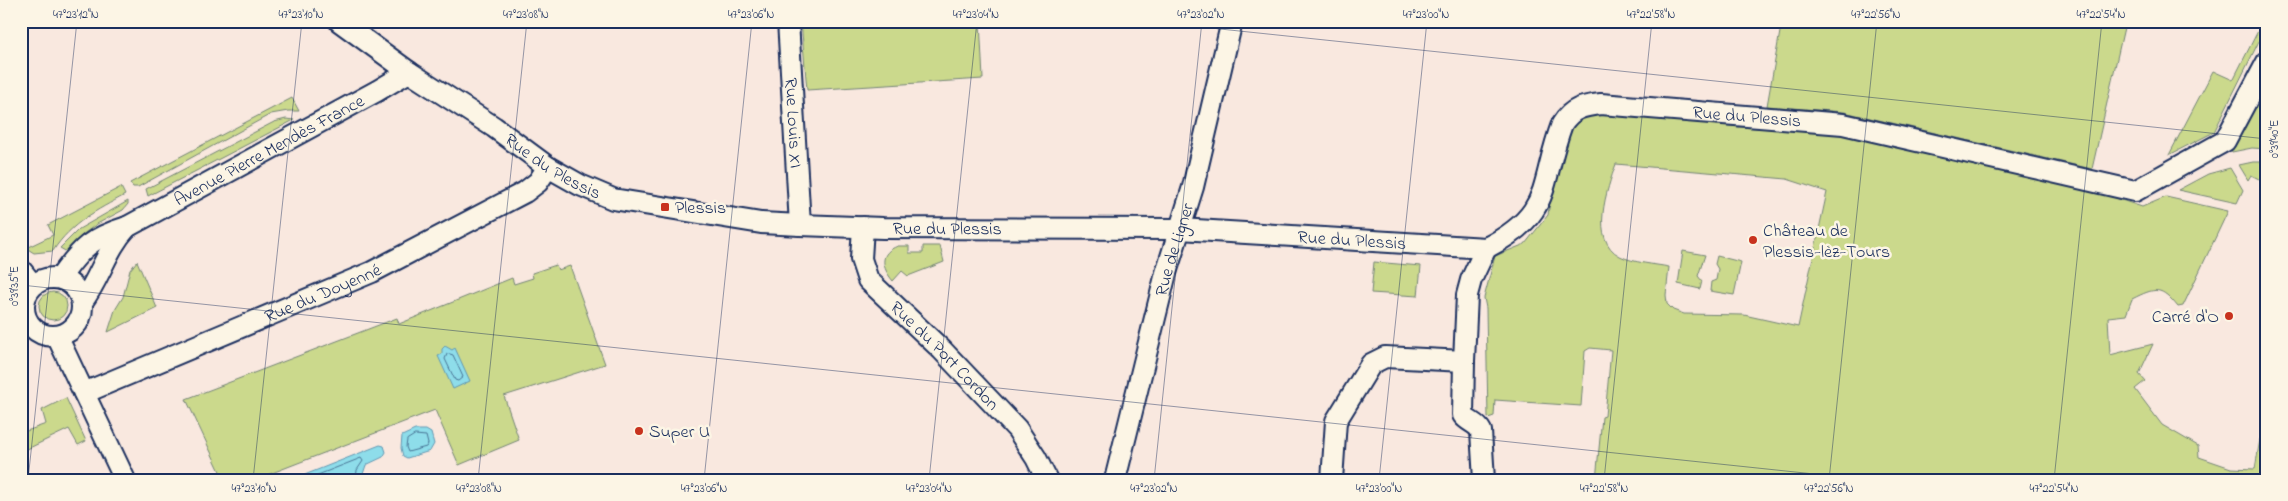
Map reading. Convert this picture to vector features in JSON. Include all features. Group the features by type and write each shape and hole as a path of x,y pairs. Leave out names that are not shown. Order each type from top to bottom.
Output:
{"street":[{"name":"Rue du Plessis","path":"339,21 409,72 494,127 548,167 580,185 613,199 761,223 863,227 1180,229 1486,248 1516,230 1538,206 1562,124 1568,115 1586,106 1601,104 1843,124 2135,191 2225,141 2267,62"},
{"name":"Rue Louis XI","path":"788,21 800,225"},
{"name":"Rue de Ligner","path":"1114,480 1166,273 1195,182 1232,21"},
{"name":"Avenue Pierre Mendès France","path":"60,278 88,244 106,234 127,227 409,72"},
{"name":"Rue du Doyenné","path":"84,393 372,272 525,192 538,182 548,167"},
{"path":"82,302 75,287 60,278 50,277 25,289 27,332 57,336 73,329 78,322 82,302 93,288 116,239 127,227"},
{"name":"Rue du Port Cordon","path":"863,227 861,259 868,280 942,350 1017,428 1047,480"},
{"path":"1484,480 1481,431 1479,426 1466,419 1463,415 1468,295 1472,280 1486,248"},
{"path":"57,336 125,480"},
{"path":"1332,480 1336,421 1339,413 1371,364 1385,357 1464,361"}],"green space":[{"path":"801,21 980,21 983,79 807,90"},
{"path":"1760,21 2123,21 2125,23 2092,169 1844,112 1767,106 1781,26"},
{"path":"2263,21 2267,21 2267,25 2214,132 2169,155 2213,71 2233,80"},
{"path":"2267,78 2267,149 2252,148 2232,152 2230,147"},
{"path":"292,98 299,111 271,114 138,187 133,187 130,183"},
{"path":"1602,112 1739,127 1840,133 2104,194 2142,207 2166,197 2228,211 2183,306 2178,307 2162,292 2153,291 2132,299 2126,315 2108,317 2110,355 2153,344 2139,374 2145,381 2135,389 2162,425 2198,446 2199,457 2231,468 2255,469 2260,439 2267,441 2267,480 1596,480 1602,417 1605,416 1611,350 1590,348 1585,351 1581,406 1495,400 1494,416 1488,418 1486,308 1484,298 1495,256 1525,244 1548,215 1559,137 1576,119","holes":["1616,164 1787,179 1827,192 1798,327 1744,315 1684,314 1673,310 1667,304 1666,295 1669,267 1638,262 1620,256 1611,248 1605,238 1603,213 1608,187"]},
{"path":"286,119 294,120 148,196 146,189 274,122"},
{"path":"2267,162 2267,183 2251,175 2248,180 2239,165"},
{"path":"2230,168 2243,190 2237,203 2178,190 2208,174"},
{"path":"121,187 125,195 76,225 53,251 34,253 26,248 53,235 48,225"},
{"path":"128,201 123,210 97,224 82,235 67,252 60,248 79,229"},
{"path":"898,246 909,246 909,253 923,253 923,246 940,246 944,262 908,276 902,271 893,281 886,271 884,261 887,253"},
{"path":"1683,251 1705,255 1698,276 1702,281 1700,289 1678,284"},
{"path":"1717,256 1741,262 1734,295 1710,291 1711,282 1716,280 1718,269 1715,264"},
{"path":"137,261 157,308 108,332 115,310 123,297 130,270"},
{"path":"1374,262 1421,266 1418,296 1371,293"},
{"path":"556,265 558,270 570,266 605,364 504,396 519,440 459,465 435,410 254,480 224,480 186,399 397,318 399,324 512,278 514,284 533,278 532,273"},
{"path":"53,292 63,296 67,306 63,316 53,320 43,316 39,306 43,296"},
{"path":"66,398 86,441 78,445 69,429 21,452 21,433 46,424 42,410"}],"water":[{"path":"445,346 452,350 455,348 470,381 453,389 438,356 442,354 442,349"},
{"path":"415,430 426,430 431,433 434,444 430,451 407,458 403,456 401,448 402,436"},
{"path":"380,445 384,446 386,452 383,457 366,465 361,480 292,480"}],"place":[{"name":"Plessis","path":"665,207"},
{"name":"Château de Plessis-lèz-Tours","path":"1753,240"},
{"name":"Carré d'O","path":"2229,316"},
{"name":"Super U","path":"639,431"}]}
